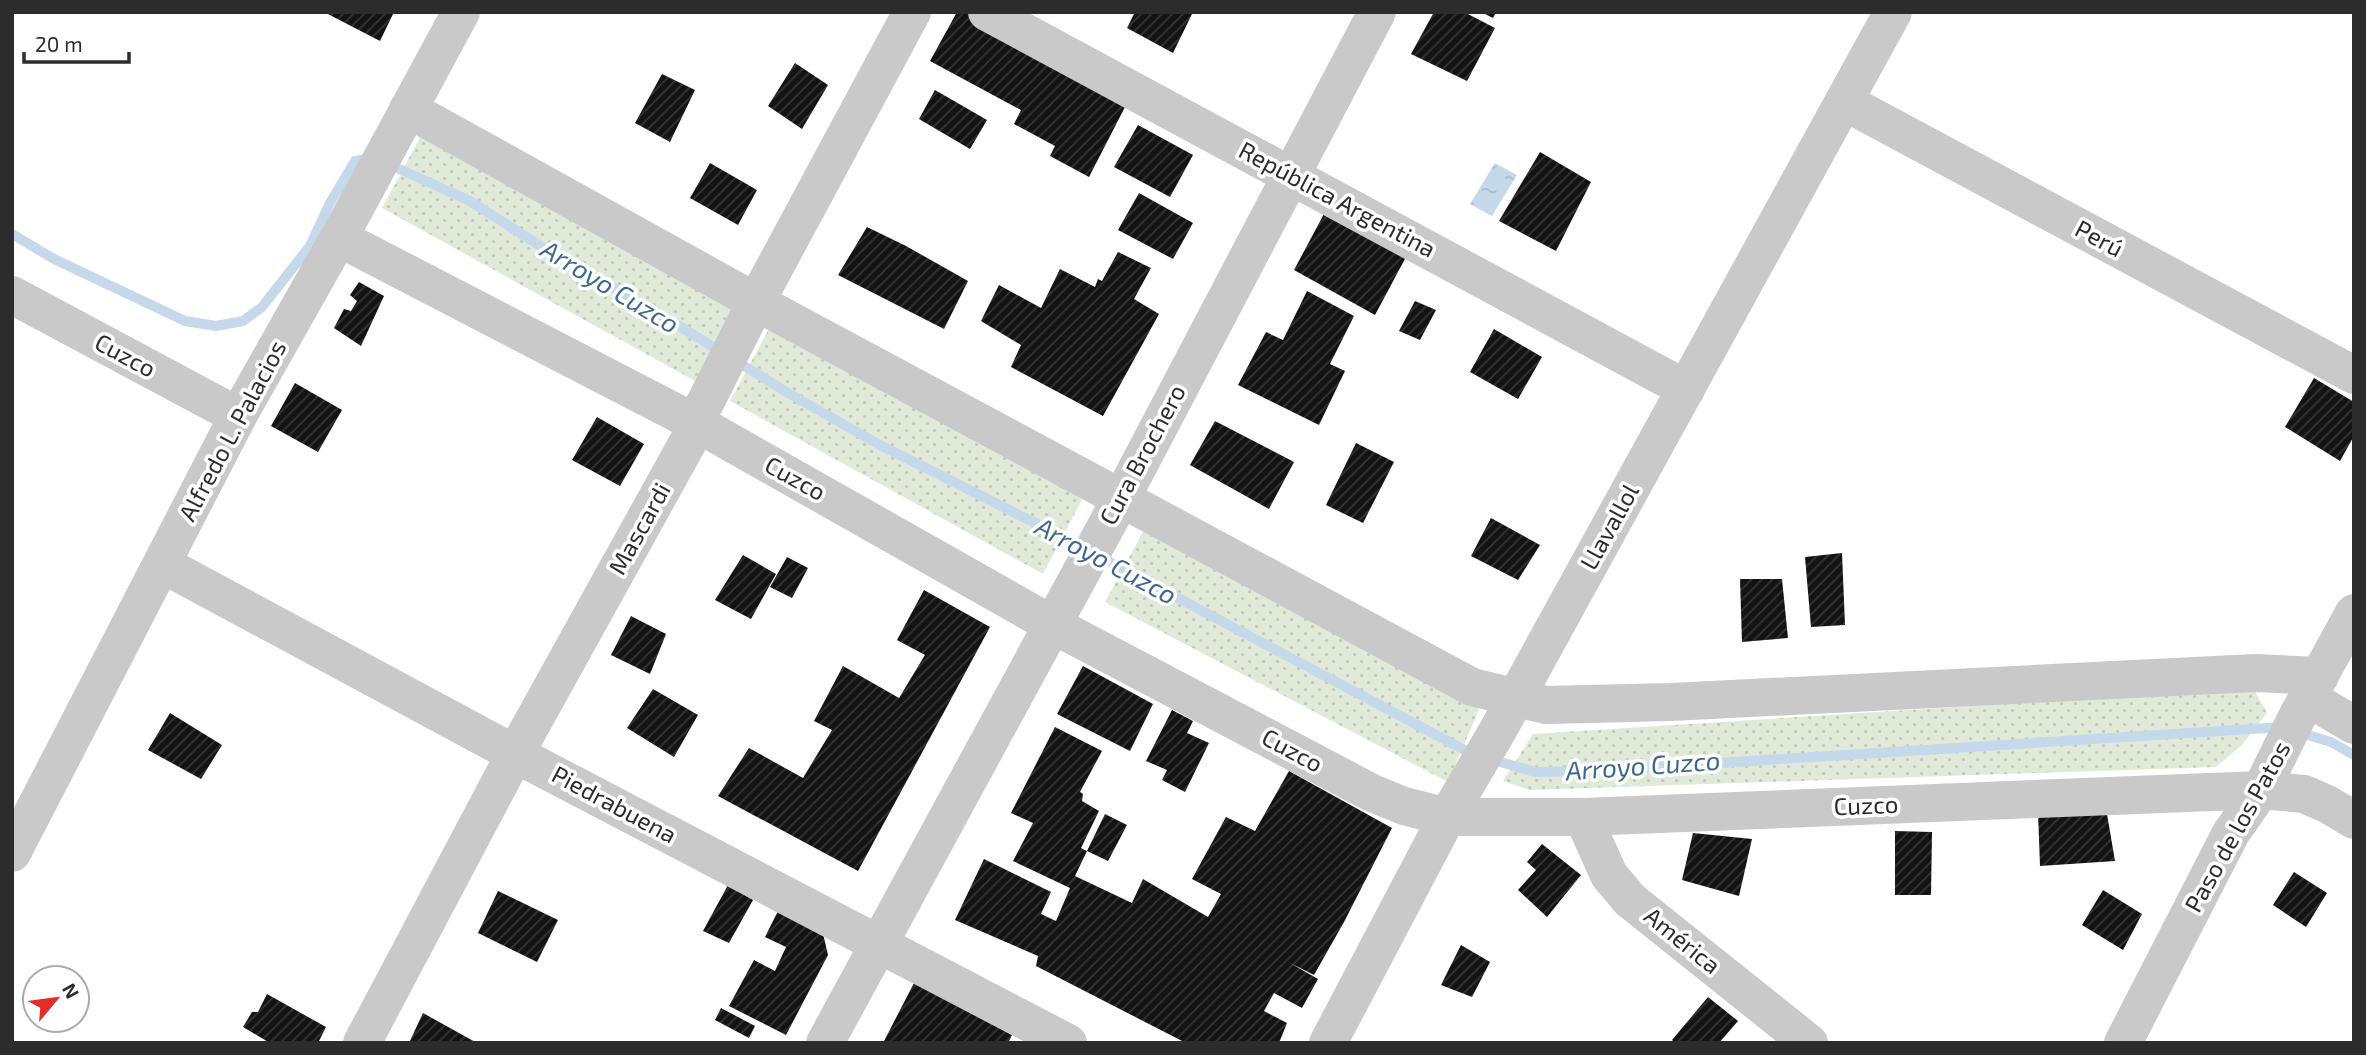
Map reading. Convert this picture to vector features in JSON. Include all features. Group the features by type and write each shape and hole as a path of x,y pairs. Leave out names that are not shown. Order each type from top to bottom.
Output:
{"street":[{"name":"Alfredo L. Palacios","path":"12,853 238,416 343,231 461,12"},
{"name":"Mascardi","path":"362,1043 515,754 700,418 753,307 912,12"},
{"name":"República Argentina","path":"987,12 1686,389"},
{"name":"Cura Brochero","path":"825,1043 1122,497 1377,12"},
{"name":"Llavallol","path":"1328,1043 1455,803 1507,714 1893,12"},
{"name":"Perú","path":"1844,102 2354,375"},
{"path":"408,109 753,307 1122,497 1472,687 1507,714 1546,705 1671,702 2255,673 2308,696 2354,724"},
{"name":"Cuzco","path":"343,231 700,418 1053,625 1372,793 1405,806 1455,803 1583,817 2261,790 2304,794 2328,804 2354,820"},
{"name":"Cuzco","path":"12,295 238,416"},
{"name":"Piedrabuena","path":"163,564 515,754 1068,1043"},
{"name":"Paso de los Patos","path":"2123,1043 2231,833 2261,790 2354,612"},
{"name":"América","path":"1583,817 1609,875 1630,900 1809,1043"}],"green space":[{"path":"423,132 738,301 695,381 382,208"},
{"path":"771,325 1085,494 1043,574 730,401"},
{"path":"1146,526 1480,707 1448,782 1105,602"},
{"path":"2253,688 2267,713 2242,745 2216,767 1530,790 1503,781 1533,734"}],"water":[{"path":"1495,163 1517,175 1492,216 1470,204"}],"building":[{"path":"324,12 394,12 380,41"},
{"path":"957,12 966,12 1023,43 1125,107 1089,177 1050,156 1055,146 1014,124 1021,110 930,61"},
{"path":"1135,12 1193,12 1173,53 1127,28"},
{"path":"1434,12 1464,12 1495,28 1467,81 1411,54"},
{"path":"1481,12 1496,12 1493,18"},
{"path":"795,63 828,85 802,129 768,106"},
{"path":"662,74 695,90 670,142 635,123"},
{"path":"935,90 987,120 970,149 919,119"},
{"path":"1138,125 1193,155 1170,197 1114,167"},
{"path":"1540,152 1591,182 1556,251 1499,221"},
{"path":"710,163 757,190 738,225 690,198"},
{"path":"1139,193 1193,223 1173,259 1118,230"},
{"path":"1325,212 1406,257 1375,315 1294,270"},
{"path":"867,227 968,281 944,329 838,275"},
{"path":"1118,252 1151,268 1134,299 1159,314 1103,416 1011,367 1021,345 981,321 999,285 1041,308 1060,269 1095,287 1098,279 1102,281"},
{"path":"359,282 384,296 361,346 334,328 344,309 351,311 357,301 350,295"},
{"path":"1307,291 1354,316 1330,364 1345,371 1319,425 1238,385 1266,332 1283,340"},
{"path":"1415,301 1436,310 1420,340 1399,331"},
{"path":"1494,329 1542,357 1518,399 1470,372"},
{"path":"2314,378 2354,402 2354,436 2340,461 2285,427"},
{"path":"295,383 342,410 318,452 271,426"},
{"path":"597,417 644,444 620,486 572,460"},
{"path":"1215,421 1294,462 1269,509 1190,465"},
{"path":"1356,443 1394,462 1363,523 1326,505"},
{"path":"1491,518 1540,545 1518,580 1471,556"},
{"path":"1842,553 1845,625 1811,627 1805,557"},
{"path":"743,555 776,574 751,619 715,600"},
{"path":"787,557 808,568 792,598 770,587"},
{"path":"1740,579 1782,579 1788,638 1742,642"},
{"path":"924,590 990,627 858,871 718,796 749,748 803,778 832,730 814,721 843,666 899,698 925,655 897,640"},
{"path":"631,616 666,634 650,674 611,655"},
{"path":"1083,666 1153,704 1130,751 1057,714"},
{"path":"653,689 698,715 674,757 627,728"},
{"path":"1172,710 1193,721 1187,733 1209,743 1185,792 1162,780 1167,770 1146,761"},
{"path":"170,713 222,745 201,779 148,750"},
{"path":"1055,727 1102,751 1080,792 1083,794 1082,801 1099,811 1081,848 1087,851 1075,876 1132,903 1143,879 1208,917 1221,894 1192,879 1226,817 1255,831 1289,771 1392,828 1314,975 1290,963 1318,979 1302,1008 1274,993 1264,1011 1287,1023 1279,1043 1186,1043 1036,966 1038,956 955,920 984,859 1051,892 1041,914 1056,921 1070,888 1013,861 1033,823 1011,813"},
{"path":"2106,808 2115,861 2040,866 2038,812"},
{"path":"1105,814 1127,825 1108,861 1087,851"},
{"path":"1895,831 1932,832 1931,895 1895,895"},
{"path":"1693,833 1752,839 1739,896 1682,880"},
{"path":"1542,844 1581,875 1547,917 1518,890 1536,870 1527,862"},
{"path":"2294,872 2327,893 2306,927 2273,905"},
{"path":"728,885 753,900 729,943 703,931"},
{"path":"2103,890 2142,914 2123,950 2082,925"},
{"path":"498,891 558,920 537,962 478,933"},
{"path":"779,909 821,925 828,955 786,1035 729,1006 754,960 775,971 786,947 765,937"},
{"path":"1461,945 1490,962 1472,997 1441,985"},
{"path":"914,983 1012,1035 1008,1043 883,1043"},
{"path":"267,994 326,1027 318,1043 270,1043 243,1027 252,1012 258,1012"},
{"path":"1708,997 1738,1021 1719,1043 1675,1043 1672,1040"},
{"path":"721,1008 755,1026 749,1038 715,1020"},
{"path":"423,1013 477,1043 409,1043"}],"waterway":[{"name":"Arroyo Cuzco","path":"12,234 54,259 185,321 216,326 243,321 262,307 310,246 330,203 355,161 371,158"},
{"name":"Arroyo Cuzco","path":"386,163 470,201 567,263 650,308 788,393 880,445 1061,536 1474,755"},
{"name":"Arroyo Cuzco","path":"1490,759 1535,772 1594,771 2283,727"},
{"name":"Arroyo Cuzco","path":"2298,732 2331,742 2354,755"}]}
